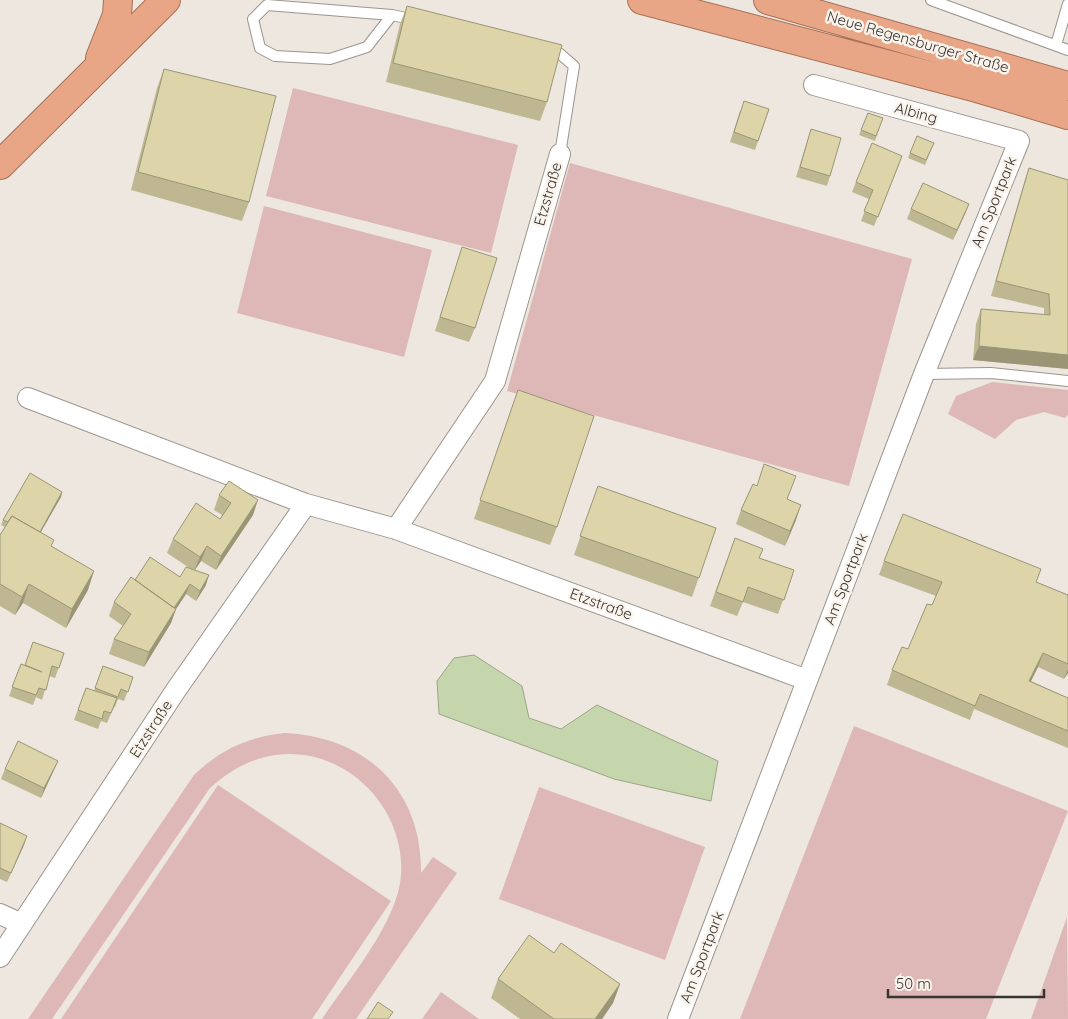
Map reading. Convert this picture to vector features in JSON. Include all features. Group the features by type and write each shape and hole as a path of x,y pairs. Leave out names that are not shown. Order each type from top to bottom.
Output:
{"highway":[{"path":"95,70 117,15 118,0"},
{"path":"0,165 166,0"},
{"path":"642,0 977,88 1068,115"},
{"name":"Neue Regensburger Straße","path":"768,0 1068,86"},
{"path":"846,0 923,43"}],"street":[{"name":"Albing","path":"814,85 1019,141"},
{"name":"Am Sportpark","path":"678,1019 924,374 1019,141"},
{"name":"Etzstraße","path":"396,529 495,382 560,154"},
{"name":"Etzstraße","path":"28,398 306,504 396,529 807,680"},
{"name":"Etzstraße","path":"0,957 176,690 280,544 306,504"},
{"path":"0,914 22,924"}],"lane":[{"path":"931,0 1068,50"},
{"path":"392,15 367,47 330,59 275,56 260,48 253,18 267,4 392,15 428,22"},
{"path":"1056,45 1068,4"},
{"path":"535,46 559,52 574,66 560,154"},
{"path":"924,374 991,373 1068,381"}],"shaded area":[{"path":"293,88 518,145 491,253 266,196"},
{"path":"570,163 912,259 849,486 507,391"},
{"path":"264,206 432,250 404,357 237,313"},
{"path":"992,382 1068,390 1068,415 1065,418 1044,412 1016,420 995,439 948,414 956,396"},
{"path":"474,655 522,686 529,718 561,729 597,705 718,761 711,801 614,779 439,714 437,681 454,658"},
{"path":"854,726 1068,811 986,1019 740,1019"},
{"path":"285,733 314,737 341,745 364,757 384,773 400,793 412,817 419,843 421,873 433,857 457,873 356,1019 322,1019 358,969 382,931 391,912 398,893 401,875 399,847 391,822 377,799 359,780 337,765 312,756 286,754 258,759 238,767 210,788 52,1019 28,1019 194,775 225,751 247,741"},
{"path":"218,785 391,901 312,1019 61,1019"},
{"path":"539,787 705,847 665,960 499,899"},
{"path":"1067,917 1068,1019 1031,1019"},
{"path":"441,992 479,1019 422,1019"}],"building":[{"path":"407,6 562,45 547,102 393,63"},
{"path":"164,69 276,96 249,202 138,172"},
{"path":"744,101 769,109 758,141 734,132"},
{"path":"868,113 883,118 876,136 861,130"},
{"path":"811,129 841,138 830,176 800,167"},
{"path":"917,136 934,143 926,160 910,153"},
{"path":"872,143 902,156 878,217 864,211 873,190 856,182"},
{"path":"1029,168 1068,180 1068,355 979,346 981,309 1050,315 1049,294 996,281"},
{"path":"923,183 969,204 957,230 911,209"},
{"path":"462,247 497,258 475,328 440,317"},
{"path":"518,390 594,416 557,527 480,500"},
{"path":"764,464 796,476 787,499 801,505 790,531 741,510 753,484 757,486"},
{"path":"30,473 62,492 40,532 12,516 8,522 3,520"},
{"path":"229,481 258,500 221,556 207,546 200,557 173,539 196,503 220,519 231,503 219,495"},
{"path":"598,486 716,528 699,578 580,536"},
{"path":"903,514 1041,569 1036,582 1068,595 1068,664 1043,653 1029,681 1068,698 1068,731 980,694 975,706 892,670 902,647 908,649 927,604 932,605 942,582 884,561"},
{"path":"12,516 54,540 51,546 94,571 72,609 29,584 22,597 0,584 0,535"},
{"path":"735,538 763,549 759,558 794,570 784,600 748,587 743,602 716,592"},
{"path":"150,557 180,577 186,567 209,575 200,591 190,584 174,608 135,580"},
{"path":"131,577 176,609 149,652 114,639 131,614 114,602"},
{"path":"33,642 64,653 59,668 52,666 46,690 39,688 36,695 12,687 21,664 42,672 25,665"},
{"path":"103,666 133,677 128,692 121,689 118,697 95,688"},
{"path":"86,688 117,698 111,713 104,711 102,719 78,710"},
{"path":"18,741 58,761 44,788 5,769"},
{"path":"0,823 27,836 11,873 0,868"},
{"path":"529,935 554,953 561,943 620,984 595,1019 554,1019 498,979"},
{"path":"378,1002 393,1012 388,1019 367,1019"}]}
